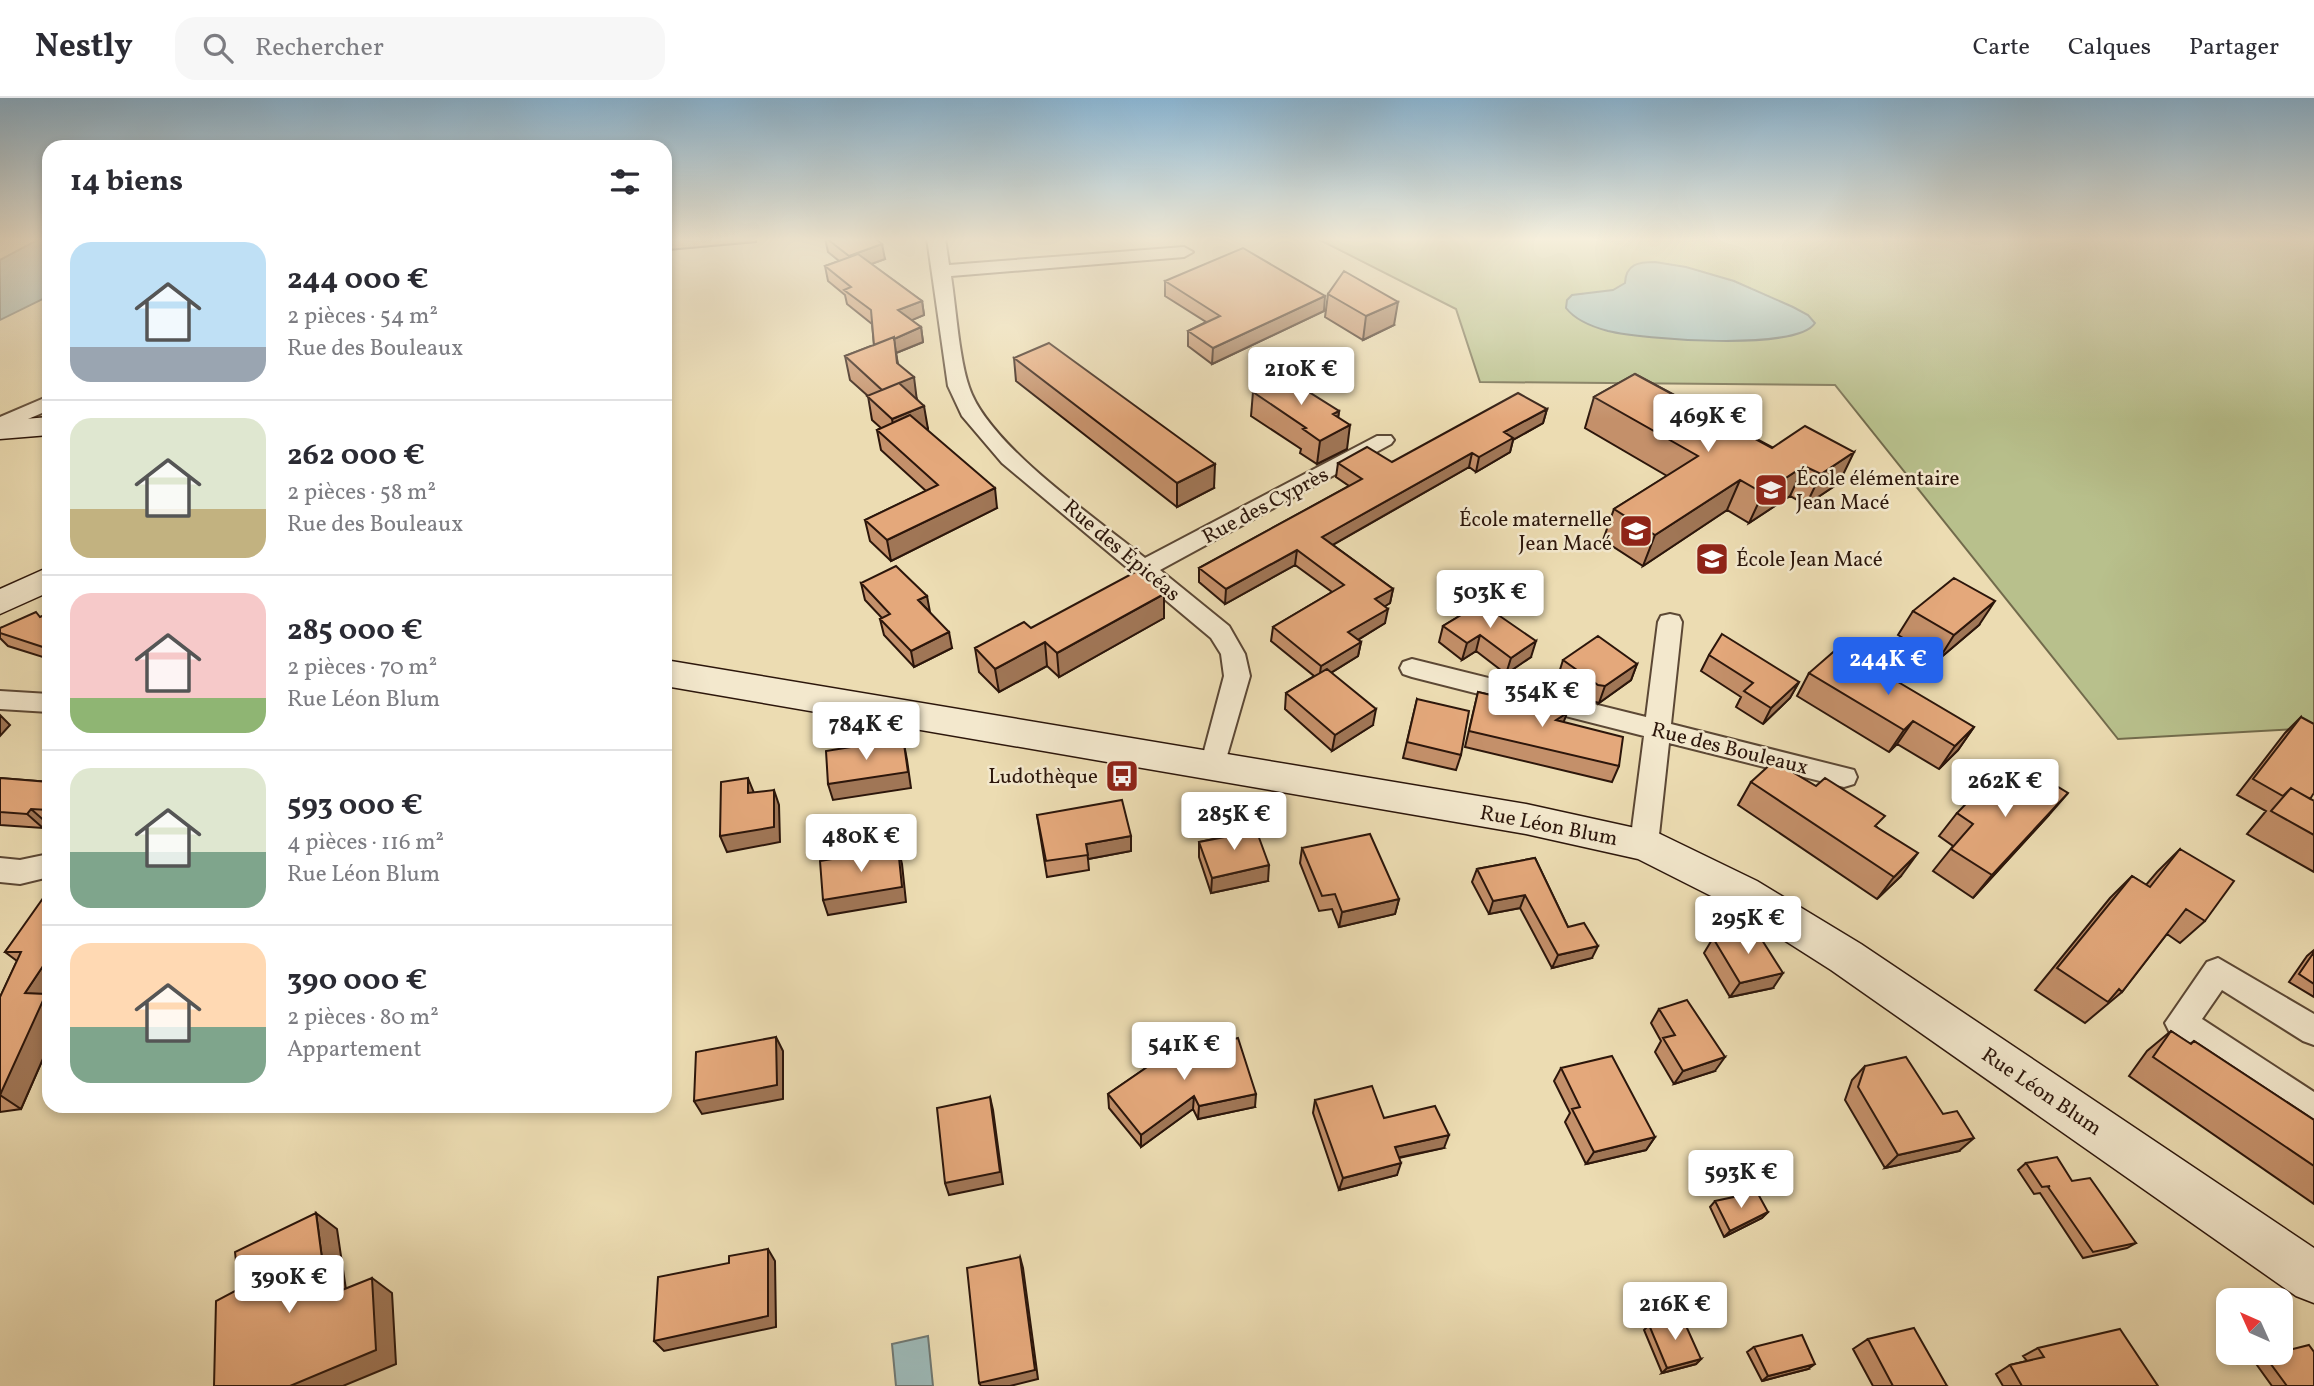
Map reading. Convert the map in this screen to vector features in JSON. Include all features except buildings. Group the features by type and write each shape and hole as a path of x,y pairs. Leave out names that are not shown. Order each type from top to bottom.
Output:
{"main road":[{"path":"0,427 42,426"},
{"path":"0,603 42,586"},
{"name":"Rue Léon Blum","path":"672,674 1526,819 1644,844 1671,855 1743,893 1846,957 2314,1278"}],"street":[{"name":"Rue des Épicéas","path":"945,298 958,386 969,412 984,432 1009,458 1220,632 1233,654 1237,676 1213,766"},
{"path":"0,427 42,406"},
{"name":"Rue des Cyprès","path":"1145,568 1384,440"},
{"path":"1644,844 1670,622"},
{"name":"Rue des Bouleaux","path":"1412,668 1844,777"},
{"path":"0,700 42,703"},
{"path":"0,870 20,872 42,867"},
{"path":"2314,1031 2218,971 2181,1023 2314,1110"}],"green space":[{"path":"1435,298 2314,298 2314,728 2118,739 1835,385 1480,382 1456,309"}],"water":[{"path":"0,298 42,298 42,299 0,320"},
{"path":"1773,298 1808,315 1815,323 1802,332 1780,338 1683,340 1608,331 1570,313 1566,308 1567,300"},
{"path":"928,1336 933,1386 896,1386 892,1344"}],"place":[{"name":"École élémentaire Jean Macé","path":"1771,490"},
{"name":"École maternelle Jean Macé","path":"1636,531"},
{"name":"École Jean Macé","path":"1712,559"},
{"name":"Ludothèque","path":"1122,776"}]}
